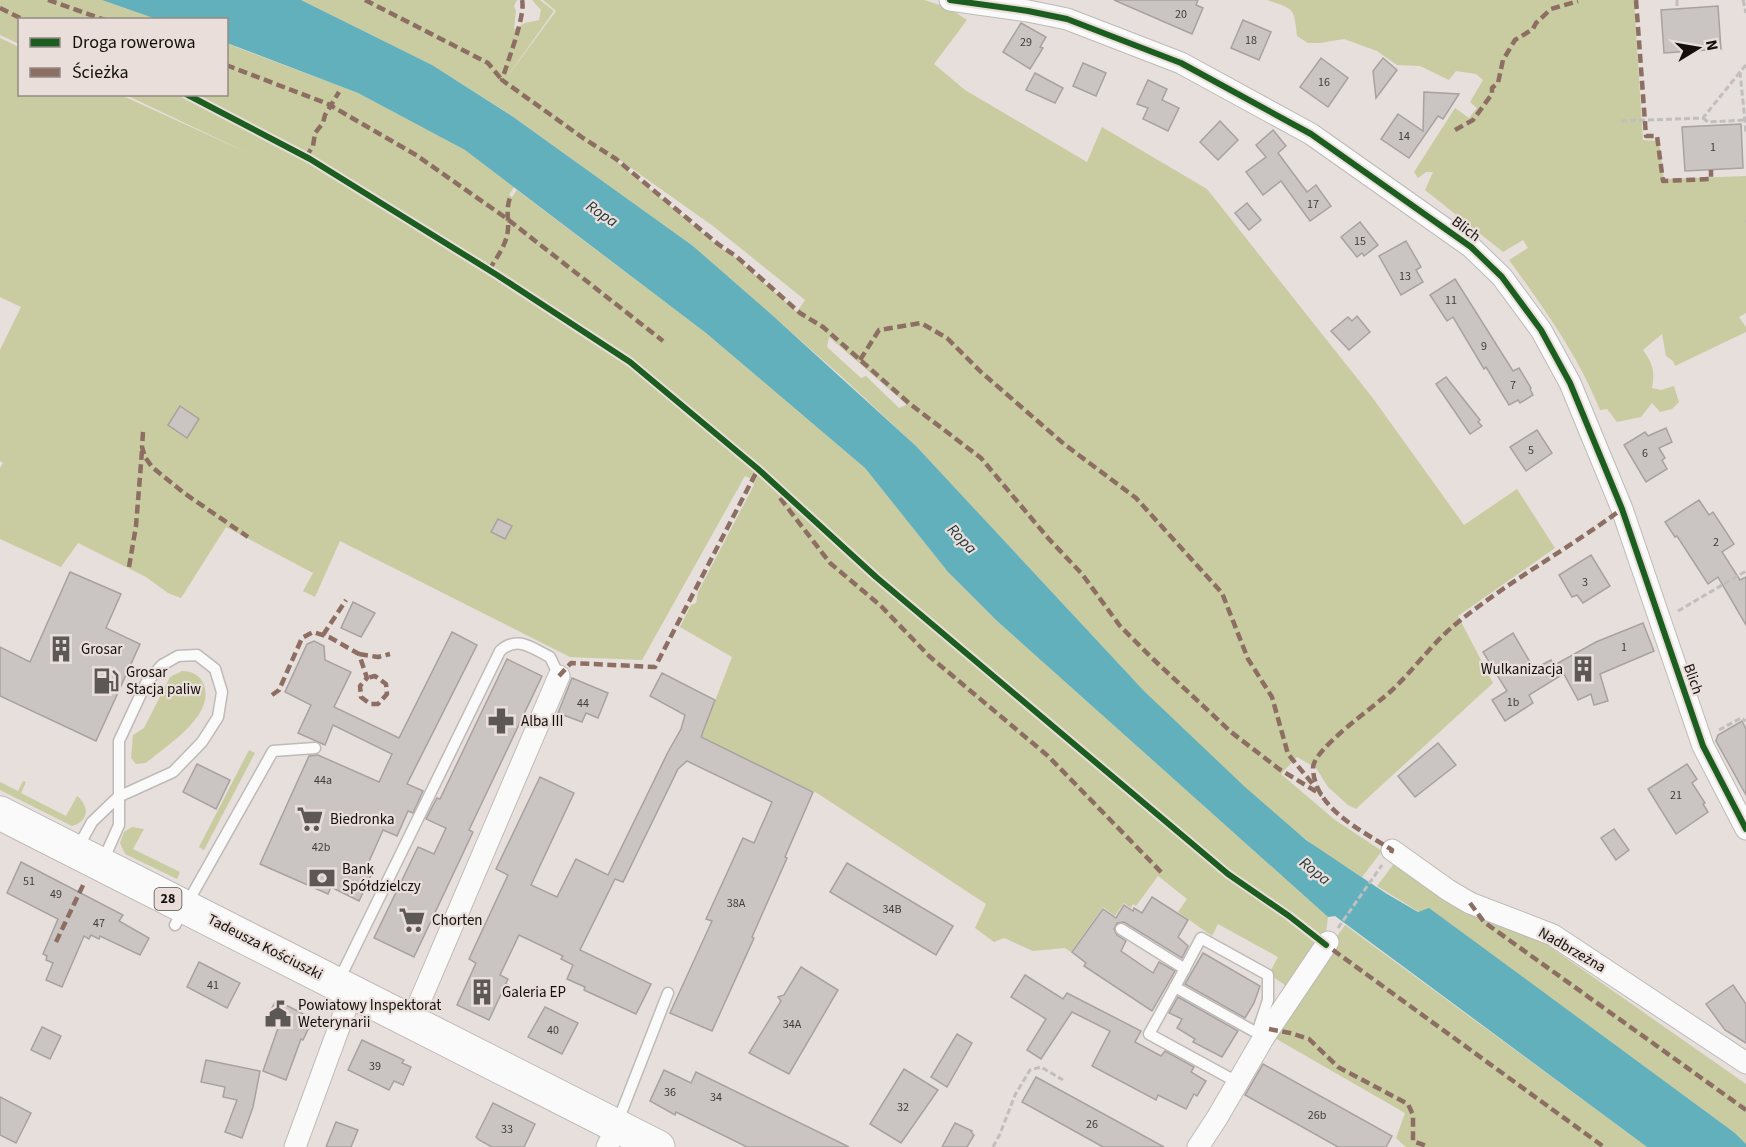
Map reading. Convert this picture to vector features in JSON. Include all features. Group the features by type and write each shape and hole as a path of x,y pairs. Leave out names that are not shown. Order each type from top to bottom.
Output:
{"main road":[{"name":"Tadeusza Kościuszki","path":"0,813 88,858 180,916 344,988 411,1022 612,1136 658,1147"}],"street":[{"name":"Blich","path":"950,0 1067,19 1181,63 1311,134 1472,246 1502,277 1540,330 1570,383 1622,509 1703,746 1746,829"},
{"path":"411,1022 559,676"},
{"name":"Nadbrzeżna","path":"1389,856 1470,903 1553,935 1746,1063"},
{"path":"1198,1147 1237,1082 1260,1035 1328,942"},
{"path":"295,1147 344,988"}],"lane":[{"path":"344,988 500,651 507,645 518,642 550,657 559,676"},
{"path":"88,858 92,822 118,797 173,772 202,742 218,717 222,692 215,669 198,655 178,656 170,660 162,665 146,683 119,741 118,797 119,825 88,858"},
{"path":"180,916 273,751 315,748"},
{"path":"1122,929 1185,969"},
{"path":"1175,987 1260,1035 1268,1000 1268,975 1201,938 1149,1034 1237,1082"},
{"path":"612,1136 668,993"}],"path":[{"path":"1677,0 1677,9"},
{"path":"1743,0 1746,13"},
{"path":"1703,118 1746,65"},
{"path":"1740,72 1746,132"},
{"path":"1621,121 1703,118 1708,122 1745,120"},
{"path":"1682,609 1746,571"},
{"path":"1703,746 1719,729 1741,718 1746,721"},
{"path":"1328,942 1389,856"},
{"path":"993,1147 1015,1095 1030,1070 1041,1066 1063,1080"}],"green space":[{"path":"0,0 102,0 153,18 18,18 18,44 0,35"},
{"path":"301,0 517,0 514,6 516,11 514,29 525,23 539,20 541,10 532,0 540,0 554,11 507,77 556,11 543,0 924,0 949,8 967,20 934,64 965,90 1087,162 1102,127 1207,189 1372,397 1464,525 1517,489 1555,548 1458,616 1493,683 1356,809 1328,787 1316,768 1297,757 1281,774 1335,820 1382,851 1362,877 1305,839 1223,768 1145,692 916,446 841,376 693,246 508,113 430,64","holes":["617,158 713,226 805,300 797,312 736,258 717,245 615,160","829,337 906,404 906,405 899,408 866,376 861,378 827,347"]},
{"path":"1267,0 1634,0 1643,140 1659,141 1664,179 1746,176 1746,313 1739,317 1746,327 1746,332 1675,366 1673,361 1666,356 1662,334 1643,350 1652,368 1652,388 1661,390 1674,386 1679,402 1672,409 1660,412 1652,403 1641,417 1617,422 1607,409 1600,410 1571,351 1509,260 1528,248 1523,240 1503,252 1425,190 1433,172 1426,172 1418,178 1414,172 1455,108 1469,118 1477,108 1470,102 1483,80 1476,74 1456,71 1449,80 1420,66 1397,65 1377,51 1344,39 1308,43 1297,36 1295,19 1291,10"},
{"path":"0,38 18,47 18,96 123,96 250,154 128,96 228,96 228,43 358,93 465,150 514,187 509,195 512,197 517,190 706,333 865,468 948,572 996,620 1328,917 1326,932 1271,1011 1285,985 1269,974 1278,957 1218,924 1212,936 1178,912 1187,899 1158,876 1136,906 1133,904 1131,908 1124,903 1115,916 1103,907 1071,952 1065,948 1033,951 1004,938 994,942 975,928 986,904 817,793 701,737 732,657 680,627 691,605 696,603 698,592 754,485 752,479 745,476 642,660 570,657 340,541 315,597 303,591 313,573 226,527 181,598 168,593 146,577 78,543 61,567 0,539 0,468 3,463 0,461 0,350 21,307 0,297"},
{"path":"182,671 195,674 204,685 205,697 202,708 196,719 176,739 146,763 136,764 131,758 133,735 144,728 170,677"},
{"path":"249,750 255,753 204,850 199,847"},
{"path":"23,781 26,782 21,793 66,816 77,796 86,809 82,821 72,826 0,790 0,782 18,791"},
{"path":"132,827 144,829 133,849 180,872 177,879 125,854 120,843 124,832"},
{"path":"1396,861 1469,912 1546,944 1746,1084 1746,1144 1735,1133 1429,909 1419,912 1377,886"},
{"path":"1345,925 1647,1147 1406,1147 1396,1138 1405,1113 1266,1033"}],"water":[{"name":"Ropa","path":"102,0 301,0 432,65 512,116 693,246 916,446 1145,692 1245,787 1306,840 1418,912 1429,908 1735,1133 1746,1144 1746,1147 1647,1147 1335,916 1328,917 996,620 948,572 865,468 706,333 465,150 358,93 228,43 228,18 153,18"}],"building":[{"path":"1114,0 1198,0 1196,5 1203,8 1192,34"},
{"path":"1718,6 1721,49 1664,53 1661,10"},
{"path":"1243,20 1271,32 1259,60 1231,48"},
{"path":"1021,23 1046,37 1040,47 1043,48 1030,69 1003,52"},
{"path":"1321,58 1348,78 1328,107 1300,87"},
{"path":"1383,58 1397,70 1376,98 1373,71"},
{"path":"1083,63 1106,73 1096,96 1073,86"},
{"path":"1035,73 1063,88 1055,103 1026,90"},
{"path":"1148,80 1167,89 1162,100 1179,108 1168,131 1143,119 1148,108 1137,104"},
{"path":"1424,92 1459,94 1443,119 1438,116 1409,158 1381,139 1398,114 1423,131"},
{"path":"1220,121 1238,140 1218,160 1200,142"},
{"path":"1741,124 1743,168 1685,171 1682,127"},
{"path":"1273,130 1286,146 1278,153 1307,192 1316,185 1331,206 1310,221 1281,181 1263,195 1246,172 1266,157 1256,145"},
{"path":"1247,203 1261,220 1249,230 1235,213"},
{"path":"1360,222 1378,245 1364,256 1362,253 1357,257 1341,237"},
{"path":"1406,241 1421,267 1416,270 1423,282 1401,295 1379,256"},
{"path":"1455,279 1513,371 1519,368 1531,388 1533,395 1520,403 1518,400 1509,405 1453,317 1447,321 1430,295"},
{"path":"1357,316 1370,332 1349,350 1331,331 1348,317 1352,321"},
{"path":"1446,377 1480,420 1478,422 1482,426 1470,434 1436,384"},
{"path":"180,406 199,419 187,438 168,425"},
{"path":"1666,428 1672,442 1659,448 1665,458 1662,460 1667,469 1646,482 1624,445 1645,432 1648,436"},
{"path":"1537,430 1552,453 1526,471 1510,447"},
{"path":"1699,500 1709,515 1713,512 1734,544 1722,552 1740,580 1746,577 1746,625 1718,577 1708,584 1677,536 1675,537 1665,522"},
{"path":"498,519 512,526 505,539 491,532"},
{"path":"1591,555 1610,586 1583,603 1577,595 1572,597 1559,575"},
{"path":"70,572 121,594 106,628 140,644 96,741 0,696 0,647 30,662"},
{"path":"353,602 375,613 361,637 341,628"},
{"path":"1643,623 1654,651 1600,674 1608,701 1594,705 1591,694 1578,700 1558,663 1596,642"},
{"path":"452,632 477,645 407,784 423,791 413,813 408,811 397,836 383,830 367,866 374,869 359,901 331,887 328,894 260,864 309,756 318,755 379,782 392,754 333,725 325,745 298,733 311,705 285,692 307,644 314,641 324,646 325,660 351,672 334,707 399,738"},
{"path":"1513,633 1534,669 1551,660 1560,676 1529,695 1533,703 1505,721 1492,700 1507,691 1483,652"},
{"path":"507,659 542,676 469,830 473,832 414,957 374,938 418,847 434,854 446,828 426,819 437,798 440,799"},
{"path":"662,673 715,700 701,737 813,792 752,937 754,938 712,1031 670,1013 712,921 706,919 743,838 754,843 772,802 687,761 678,769 623,882 615,879 580,950 651,984 636,1014 584,990 585,987 567,979 573,965 561,959 563,956 519,935 500,975 508,979 489,1020 457,1005 476,963 469,959 508,875 496,869 540,777 574,793 531,885 557,897 576,859 608,875 681,729 685,715 650,696"},
{"path":"572,678 608,693 598,718 586,713 582,722 558,713"},
{"path":"1742,721 1746,729 1746,795 1716,741 1718,735"},
{"path":"1438,743 1456,765 1415,797 1398,776"},
{"path":"197,764 230,780 216,809 183,792"},
{"path":"1687,764 1697,779 1692,783 1708,812 1676,834 1648,789"},
{"path":"1614,829 1629,850 1616,860 1601,838"},
{"path":"21,862 123,915 119,921 149,938 140,955 100,936 99,939 91,935 89,939 84,936 62,987 46,980 53,963 46,960 47,956 43,954 58,919 7,893"},
{"path":"847,863 953,926 936,955 830,892"},
{"path":"1152,897 1188,920 1178,937 1188,946 1182,958 1124,922 1117,923 1114,929 1117,935 1126,941 1121,951 1153,973 1159,962 1175,971 1152,1011 1084,966 1086,963 1072,952 1103,909 1116,918 1124,905 1133,911 1134,908 1142,913"},
{"path":"1203,953 1260,986 1245,1018 1185,984"},
{"path":"199,962 240,983 227,1008 187,987"},
{"path":"801,967 838,990 789,1074 749,1053 781,1001 778,997 784,995"},
{"path":"1025,975 1063,999 1067,993 1141,1031 1135,1042 1161,1056 1165,1051 1194,1067 1191,1072 1206,1081 1197,1096 1194,1094 1186,1109 1158,1095 1156,1100 1092,1066 1110,1031 1072,1012 1041,1059 1027,1050 1046,1019 1011,997"},
{"path":"1733,985 1746,1004 1746,1043 1725,1030 1706,1004"},
{"path":"1178,997 1238,1031 1222,1057 1193,1042 1195,1039 1177,1028 1182,1019 1169,1013"},
{"path":"276,1000 313,1019 303,1040 301,1039 286,1080 263,1071 278,1028 265,1022"},
{"path":"545,1007 578,1023 562,1054 528,1037"},
{"path":"42,1027 61,1036 50,1059 31,1050"},
{"path":"957,1034 972,1043 947,1087 931,1077"},
{"path":"362,1040 404,1060 402,1063 411,1067 403,1085 394,1081 389,1090 348,1070"},
{"path":"206,1060 260,1071 253,1107 242,1138 225,1132 237,1100 223,1097 225,1087 201,1082"},
{"path":"1263,1064 1392,1136 1386,1147 1338,1147 1245,1095"},
{"path":"904,1069 938,1090 901,1143 870,1124"},
{"path":"664,1070 691,1083 696,1072 849,1147 747,1147 676,1112 675,1115 650,1101"},
{"path":"1036,1077 1164,1147 1103,1147 1022,1102"},
{"path":"0,1097 31,1113 16,1143 0,1135"},
{"path":"493,1103 535,1124 524,1147 492,1147 476,1137"},
{"path":"336,1122 358,1130 351,1147 326,1147"},
{"path":"955,1123 972,1131 974,1135 967,1147 942,1147"}],"marked path":[{"path":"48,0 99,18"},
{"path":"365,0 488,63 502,80"},
{"path":"522,0 519,27 502,80 616,159 718,244 737,257 800,313 823,327 910,404 981,458 1048,538 1082,574 1120,626 1153,659 1231,732 1279,769 1322,795"},
{"path":"1636,0 1646,136 1657,136 1663,181 1711,179 1711,170"},
{"path":"1455,130 1473,120 1492,94 1492,88 1498,83 1503,60 1515,40 1533,29 1551,9 1578,1"},
{"path":"0,8 20,18"},
{"path":"228,66 328,104 416,155 506,218 663,341"},
{"path":"306,157 313,146 315,133 323,123 325,115 339,92"},
{"path":"489,270 506,240 508,205 511,195"},
{"path":"860,360 879,330 921,323 947,338 981,372 1064,444 1136,498 1222,593 1248,659 1272,697 1288,754 1316,788"},
{"path":"143,432 142,447 152,467 184,493 248,537"},
{"path":"129,567 136,526 142,451"},
{"path":"559,676 571,663 655,667 758,469 760,472"},
{"path":"780,498 830,563 881,606 929,656 1048,756 1162,873"},
{"path":"1391,853 1392,850 1355,827 1331,807 1315,783 1313,768 1316,760 1333,740 1398,684 1439,639 1457,623 1497,593 1622,509"},
{"path":"323,635 346,600"},
{"path":"272,695 279,690 302,638 313,632 329,637 359,654 367,678 360,686 361,697 370,704 378,704 387,694 386,684 375,676 367,678"},
{"path":"359,654 378,657 390,654"},
{"path":"56,942 85,881"},
{"path":"1470,903 1484,922 1746,1110"},
{"path":"1322,942 1604,1147"},
{"path":"1269,1029 1309,1039 1338,1067 1408,1104 1413,1115 1413,1141 1429,1147"}],"cycle path":[{"path":"950,0 1067,19 1181,63 1311,134 1471,247 1502,277 1541,330 1570,383 1622,509 1703,746 1746,829"},
{"path":"190,96 310,159 497,275 630,362 758,469 876,577 1228,874 1326,945"}],"place":[{"name":"Grosar","path":"61,649"},
{"name":"Wulkanizacja","path":"1583,669"},
{"name":"Grosar Stacja paliw","path":"106,681"},
{"name":"Alba III","path":"501,721"},
{"name":"Biedronka","path":"310,819"},
{"name":"Bank Spółdzielczy","path":"322,878"},
{"name":"Chorten","path":"412,920"},
{"name":"Galeria EP","path":"482,992"},
{"name":"Powiatowy Inspektorat Weterynarii","path":"278,1014"}]}
